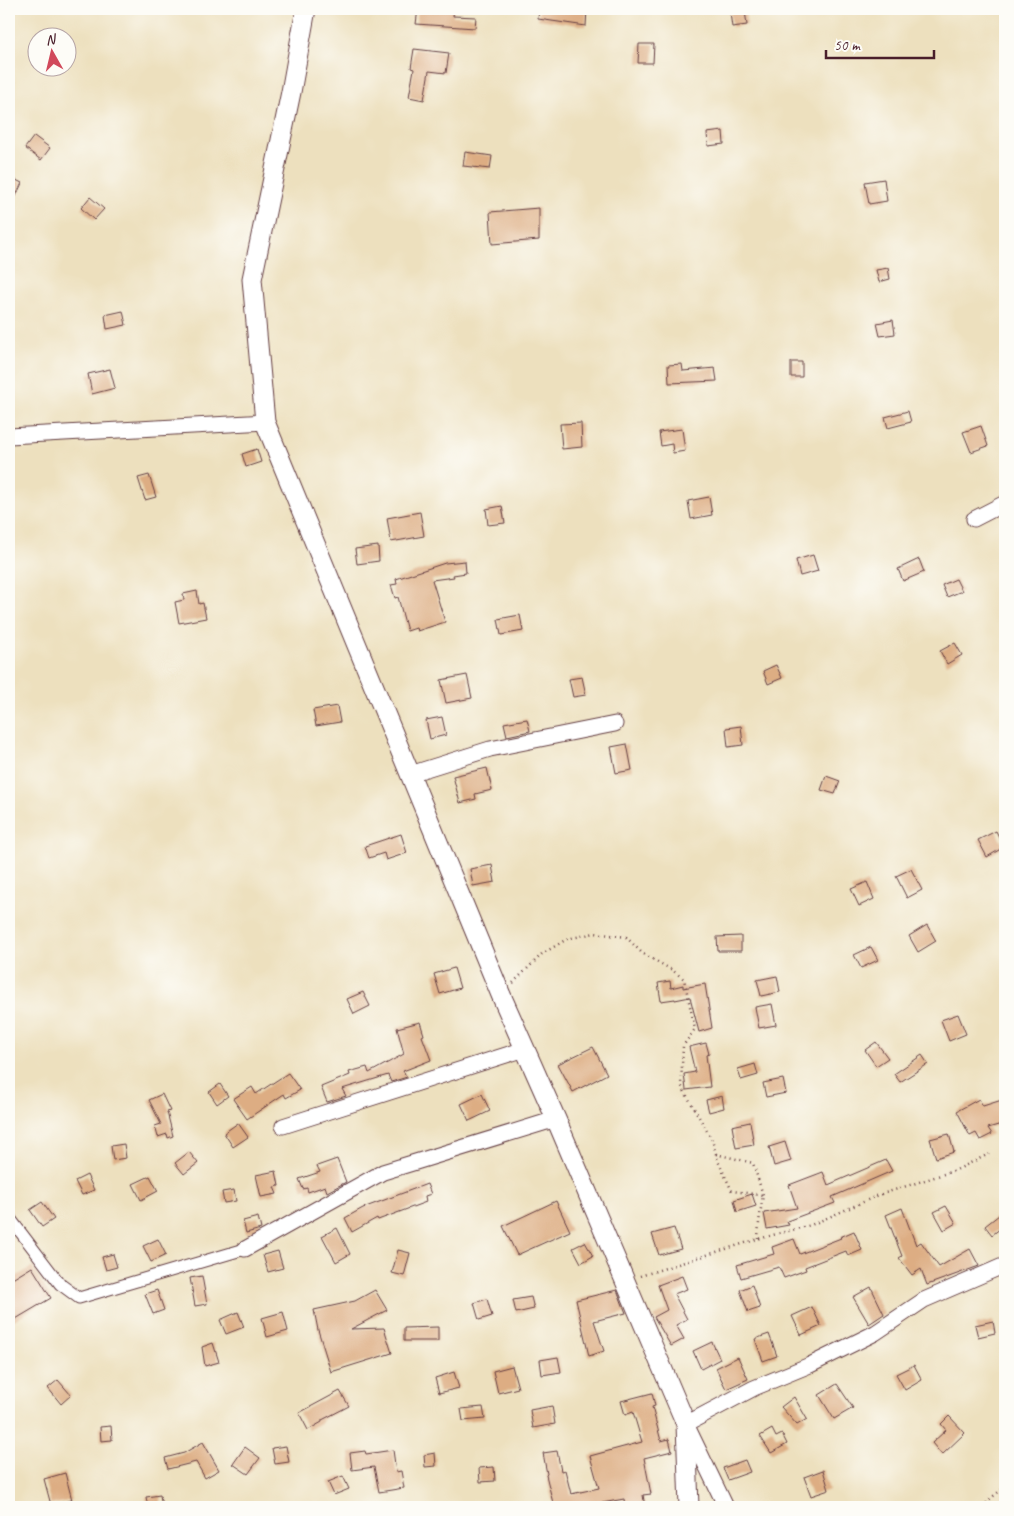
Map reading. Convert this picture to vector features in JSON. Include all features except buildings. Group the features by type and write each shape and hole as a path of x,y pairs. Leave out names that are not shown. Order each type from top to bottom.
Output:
{"street":[{"path":"306,9 291,92 252,279 265,422 501,995 686,1424 726,1507"},
{"path":"9,436 265,422"},
{"path":"974,519 1005,503"},
{"path":"410,774 490,749 615,724"},
{"path":"283,1126 525,1049"},
{"path":"9,1216 60,1284 79,1298 245,1249 383,1172 556,1119"},
{"path":"686,1424 754,1388 810,1365 875,1333 924,1300 1005,1265"},
{"path":"686,1424 689,1507"}],"path":[{"path":"501,995 542,954 567,939 595,933 626,937 642,952 684,979 695,1029 682,1046 680,1085 712,1140 718,1161 732,1191 763,1195"},
{"path":"716,1154 753,1163 763,1195 758,1239"},
{"path":"625,1280 758,1239 811,1225 879,1195 956,1170 989,1154"},
{"path":"983,1507 1005,1487"},
{"path":"9,1501 18,1507"}]}
